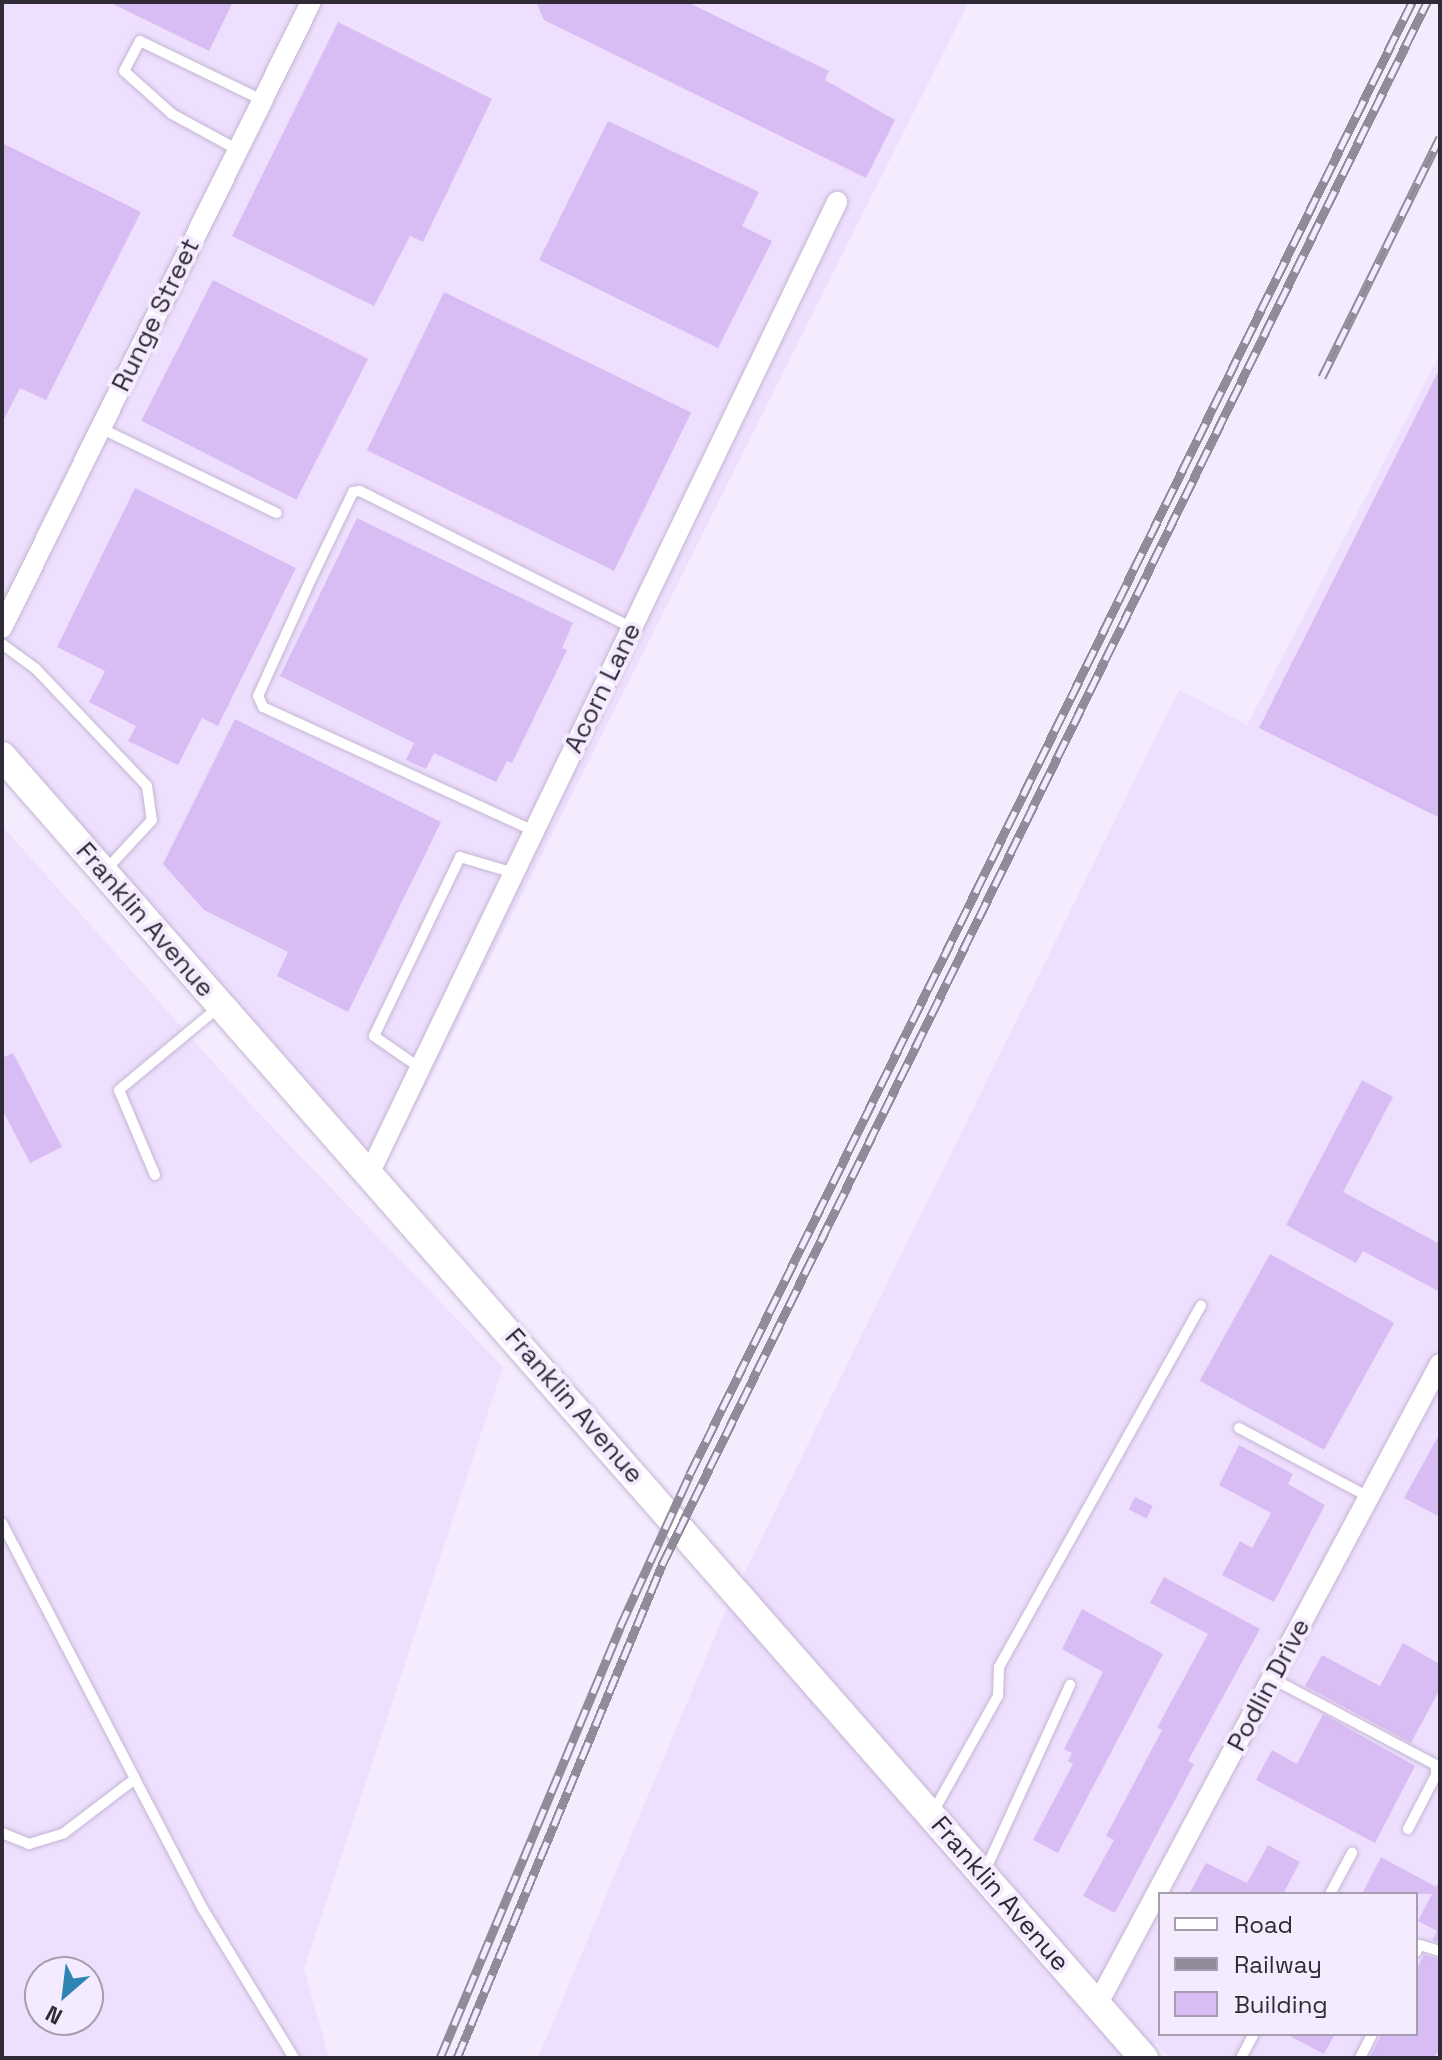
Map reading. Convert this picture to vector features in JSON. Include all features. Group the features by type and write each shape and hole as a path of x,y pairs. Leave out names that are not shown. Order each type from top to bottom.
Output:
{"main road":[{"name":"Franklin Avenue","path":"2,756 1144,2058"}],"street":[{"name":"Runge Street","path":"2,628 311,2"},
{"name":"Acorn Lane","path":"369,1174 837,202"},
{"name":"Podlin Drive","path":"1097,2005 1440,1364"}],"lane":[{"path":"238,150 172,114 124,71 140,41 262,100"},
{"path":"100,428 277,513"},
{"path":"534,831 263,707 258,696 353,492 360,491 632,628"},
{"path":"2,644 36,669 147,786 152,820 103,872"},
{"path":"420,1068 374,1036 460,857 514,873"},
{"path":"155,1175 119,1090 220,1006"},
{"path":"931,1815 998,1696 999,1667 1201,1306"},
{"path":"1239,1428 1369,1497"},
{"path":"2,1523 203,1909 294,2058"},
{"path":"1273,1679 1436,1765 1408,1829"},
{"path":"983,1874 1070,1685"},
{"path":"2,1833 29,1844 64,1833 135,1779"},
{"path":"1331,1892 1352,1853"},
{"path":"1418,1948 1420,1945 1440,1951"},
{"path":"1241,2058 1253,2036"},
{"path":"1360,2058 1371,2036"}],"shaded area":[{"path":"2,2 969,2 382,1174 2,735"},
{"path":"1440,354 1440,2058 1170,2058 1157,2043 1139,2058 538,2058 723,1617 1179,690 1247,725"},
{"path":"2,826 254,1108 503,1367 304,1969 329,2058 2,2058"}],"building":[{"path":"109,2 233,2 209,51"},
{"path":"536,2 687,2 829,71 825,80 895,120 866,178 544,20"},
{"path":"338,22 492,99 423,242 410,236 374,306 232,236"},
{"path":"608,121 759,192 742,226 772,241 718,348 539,260"},
{"path":"2,143 141,212 46,400 20,388 2,423"},
{"path":"213,280 368,359 296,500 141,421"},
{"path":"444,292 691,413 614,571 367,450"},
{"path":"1440,368 1440,818 1259,728"},
{"path":"135,488 296,568 218,726 202,718 178,765 128,741 136,726 89,702 105,671 57,647"},
{"path":"357,518 573,623 562,648 567,650 512,763 507,761 496,782 434,753 426,769 406,760 414,743 280,676"},
{"path":"235,719 441,822 348,1012 277,976 288,952 204,910 163,864"},
{"path":"13,1053 62,1147 30,1163 2,1109 2,1058"},
{"path":"1362,1080 1393,1097 1343,1192 1440,1244 1440,1292 1363,1251 1356,1263 1286,1225"},
{"path":"1270,1254 1394,1323 1324,1450 1200,1381"},
{"path":"1440,1433 1440,1517 1404,1498"},
{"path":"1239,1445 1293,1474 1288,1484 1325,1505 1274,1602 1222,1575 1240,1541 1252,1548 1271,1513 1219,1485"},
{"path":"1135,1497 1153,1506 1146,1519 1129,1509"},
{"path":"1164,1577 1260,1629 1188,1761 1194,1764 1115,1913 1083,1896 1114,1840 1106,1836 1162,1730 1157,1728 1208,1634 1150,1603"},
{"path":"1082,1609 1163,1654 1058,1853 1033,1840 1073,1764 1068,1761 1072,1753 1064,1749 1103,1672 1062,1649"},
{"path":"1403,1643 1440,1664 1440,1689 1411,1743 1305,1686 1322,1655 1380,1686"},
{"path":"1323,1714 1415,1766 1375,1843 1256,1780 1272,1750 1297,1764"},
{"path":"1268,1845 1300,1862 1284,1892 1190,1892 1206,1863 1247,1883"},
{"path":"1381,1857 1436,1887 1440,1879 1440,1943 1432,1940 1437,1931 1418,1921 1432,1894 1363,1892"},
{"path":"1424,1955 1440,1959 1440,2048 1434,2058 1369,2058 1381,2036 1418,2036 1418,1966"},
{"path":"1290,2036 1334,2036 1324,2054"}],"railway":[{"path":"440,2058 620,1627 690,1474 1412,2"},
{"path":"457,2058 662,1565 1427,2"},
{"path":"1322,377 1440,137"}]}
